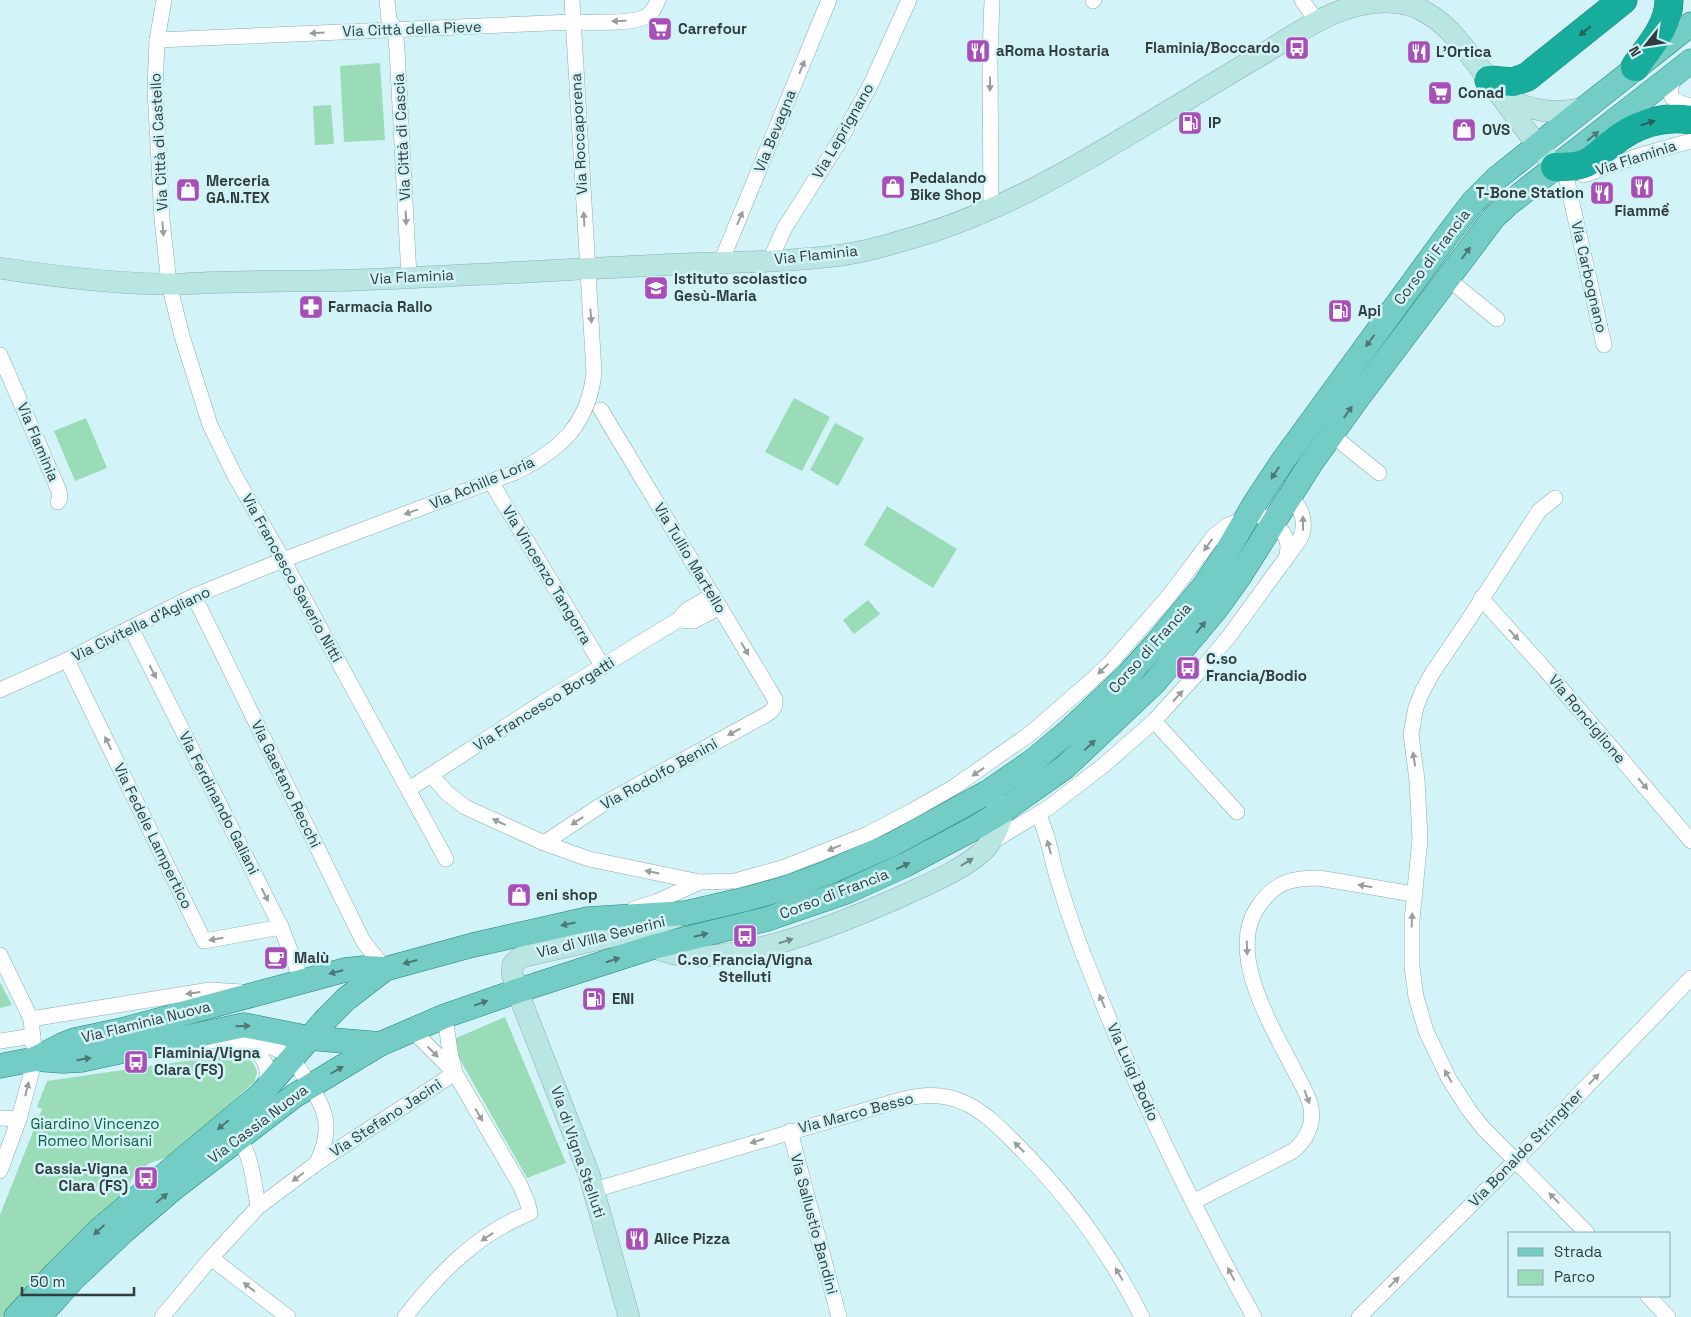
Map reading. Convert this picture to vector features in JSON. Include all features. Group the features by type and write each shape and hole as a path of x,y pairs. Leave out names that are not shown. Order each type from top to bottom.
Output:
{"highway":[{"path":"1496,89 1527,77 1623,0"},
{"path":"1635,67 1664,24 1670,0"},
{"path":"1561,174 1593,159 1622,135 1639,126 1670,118 1691,120"}],"main road":[{"name":"Corso di Francia","path":"686,913 746,900 783,889 852,863 900,840 988,792 1048,749 1129,674 1157,643 1216,569 1287,454 1465,212 1480,195 1497,178 1691,24"},
{"name":"Corso di Francia","path":"517,991 653,947 767,919 846,892 922,856 1003,811 1052,776 1077,756 1154,683 1231,590 1290,495 1332,435 1498,212 1561,174 1685,66"},
{"name":"Via di Villa Severini","path":"385,969 473,945 594,919 686,913"},
{"name":"Via Flaminia Nuova","path":"0,1066 34,1048 62,1045 75,1040 122,1030 355,968 385,969"},
{"name":"Via Cassia Nuova","path":"16,1317 99,1230 261,1094 275,1080 309,1038 346,999 385,969"},
{"name":"Via Cassia Nuova","path":"39,1317 72,1279 174,1188 310,1085 380,1044 445,1016 517,991"},
{"name":"Via Flaminia Nuova","path":"34,1048 63,1061 81,1060 244,1025 309,1038 380,1044"}],"street":[{"name":"Via Città di Castello","path":"164,0 157,40 155,88 162,219 169,284"},
{"name":"Via Città di Cascia","path":"387,0 388,16 396,29 409,277"},
{"name":"Via Roccaporena","path":"572,0 587,268"},
{"name":"Via Città della Pieve","path":"157,40 635,20 645,17 652,11 658,0"},
{"name":"Via Bevagna","path":"721,262 829,0"},
{"name":"Via Leprignano","path":"770,260 784,229 839,142 871,84 909,0"},
{"path":"991,210 990,57 992,0"},
{"path":"1302,0 1317,22"},
{"name":"Via Flaminia","path":"0,268 75,278 169,284 409,277 815,258 860,252 932,232 991,210 1031,190 1122,138 1317,22 1345,10 1367,4 1394,2 1417,8 1444,26 1460,42 1561,174 1691,141"},
{"path":"1685,66 1670,88 1670,93 1678,103 1691,106"},
{"path":"1496,89 1526,107 1544,112 1585,108"},
{"name":"Via Carbognano","path":"1561,174 1604,345"},
{"name":"Via Achille Loria","path":"283,560 516,472 549,453 566,439 584,411 591,392 594,372 587,268"},
{"path":"1447,278 1497,319"},
{"name":"Via Francesco Saverio Nitti","path":"169,284 182,336 210,425 235,476 283,560 446,859"},
{"name":"Via Flaminia","path":"0,355 59,491 60,498 58,502"},
{"name":"Via Tullio Martello","path":"601,410 775,699 775,707"},
{"path":"1332,435 1379,473"},
{"name":"Via Vincenzo Tangorra","path":"491,482 603,667"},
{"name":"Corso di Francia","path":"653,947 671,954 700,956 772,946 840,922 912,891 963,865 989,844 1038,815 1104,765 1154,721 1230,635 1300,539 1304,527 1301,511 1290,495"},
{"path":"1554,498 1538,511 1433,672 1423,690 1413,720 1412,734 1420,839 1411,948 1416,997 1426,1030 1445,1070 1483,1128 1587,1232"},
{"path":"1247,518 1258,515 1266,518 1284,534 1288,546 1286,559"},
{"name":"Corso di Francia","path":"700,882 735,881 779,869 877,829 954,787 1032,734 1111,662 1168,597 1214,536 1224,527 1247,518"},
{"name":"Via Civitella d'Agliano","path":"0,690 67,660 194,596 283,560"},
{"name":"Via Gaetano Recchi","path":"194,596 363,941 385,969"},
{"name":"Via Ronciglione","path":"1481,598 1549,674 1691,841"},
{"name":"Via Francesco Borgatti","path":"409,789 678,620 694,621 716,601"},
{"name":"Via Ferdinando Galiani","path":"131,628 281,927 302,981"},
{"name":"Via Fedele Lampertico","path":"67,660 204,941 281,927"},
{"name":"Via Rodolfo Benini","path":"544,843 604,804 769,713 775,707"},
{"path":"1154,721 1237,812"},
{"path":"1032,734 1028,740 1028,749 1033,761 1040,771 1052,776"},
{"name":"Corso di Francia","path":"1052,776 1082,772 1104,765"},
{"path":"432,776 447,793 465,807 544,843 589,859 700,882"},
{"path":"954,787 988,792 1003,811 1007,813 1019,810 1038,815"},
{"name":"Corso di Francia","path":"989,844 1003,811"},
{"name":"Via Luigi Bodio","path":"1038,815 1043,825 1057,879 1095,986 1192,1202 1254,1317"},
{"path":"1192,1202 1293,1151 1305,1138 1312,1120 1312,1109 1306,1092 1266,1012 1250,972 1246,944 1247,934 1252,915 1258,906 1271,891 1280,885 1289,880 1304,877 1414,894"},
{"name":"Via di Villa Severini","path":"594,919 656,902 700,882"},
{"name":"Via di Villa Severini","path":"517,991 513,980 513,967 514,962 521,957 636,931 686,913"},
{"path":"0,955 31,1019 34,1048 19,1119 0,1171"},
{"name":"Via Bonaldo Stringher","path":"1359,1317 1516,1160 1691,978"},
{"name":"Via Flaminia Nuova","path":"31,1019 62,1016 210,990 259,992"},
{"name":"Via di Vigna Stelluti","path":"517,991 594,1190 629,1317"},
{"name":"Via Stefano Jacini","path":"445,1016 455,1073"},
{"name":"Via Stefano Jacini","path":"405,1317 436,1279 462,1256 513,1220 530,1213 520,1185 455,1073 412,1030"},
{"name":"Via Flaminia Nuova","path":"178,1039 222,1041 249,1045 257,1044 271,1047 284,1054 310,1085"},
{"name":"Via Flaminia Nuova","path":"0,1041 34,1048"},
{"path":"249,1045 260,1054 266,1066 267,1080 261,1094"},
{"name":"Via Stefano Jacini","path":"162,1317 211,1258 258,1207 317,1163 455,1073"},
{"name":"Via Stefano Jacini","path":"310,1085 324,1109 326,1126 325,1141 317,1163"},
{"name":"Via Marco Besso","path":"594,1190 790,1131 909,1098 935,1096 966,1103 989,1119 1009,1137 1037,1165 1072,1206 1106,1251 1142,1317"},
{"path":"0,1118 19,1119"},
{"name":"Via Sallustio Bandini","path":"790,1131 839,1317"},
{"path":"239,1137 245,1146 250,1162 258,1207"},
{"path":"211,1258 288,1317"},
{"path":"1649,1297 1668,1317"}],"green space":[{"path":"380,63 385,140 344,142 340,66"},
{"path":"331,105 334,144 315,145 313,106"},
{"path":"794,398 830,417 802,471 765,452"},
{"path":"86,418 107,468 75,481 54,431"},
{"path":"835,423 864,438 838,486 810,470"},
{"path":"887,506 957,549 933,588 864,545"},
{"path":"868,600 880,614 854,634 843,620"},
{"path":"0,982 12,1005 0,1008"},
{"path":"505,1017 566,1163 527,1178 458,1056 454,1039"},
{"name":"Giardino Vincenzo Romeo Morisani","path":"234,1054 252,1062 257,1073 254,1082 171,1156 150,1163 133,1176 126,1193 64,1248 0,1317 0,1215 42,1109 37,1107 47,1081"}],"place":[{"name":"Carrefour","path":"660,29"},
{"name":"Flaminia/Boccardo","path":"1297,48"},
{"name":"aRoma Hostaria","path":"978,51"},
{"name":"L'Ortica","path":"1419,52"},
{"name":"Conad","path":"1440,93"},
{"name":"IP","path":"1190,123"},
{"name":"OVS","path":"1464,130"},
{"name":"Pedalando Bike Shop","path":"893,187"},
{"name":"Fiammề","path":"1642,187"},
{"name":"Merceria GA.N.TEX","path":"188,190"},
{"name":"T-Bone Station","path":"1602,193"},
{"name":"Istituto scolastico Gesù-Maria","path":"656,288"},
{"name":"Farmacia Rallo","path":"311,307"},
{"name":"Api","path":"1340,311"},
{"name":"C.so Francia/Bodio","path":"1188,668"},
{"name":"eni shop","path":"519,895"},
{"name":"C.so Francia/Vigna Stelluti","path":"745,936"},
{"name":"Malù","path":"276,958"},
{"name":"ENI","path":"594,999"},
{"name":"Flaminia/Vigna Clara (FS)","path":"136,1062"},
{"name":"Cassia-Vigna Clara (FS)","path":"146,1178"},
{"name":"Alice Pizza","path":"637,1239"}]}
